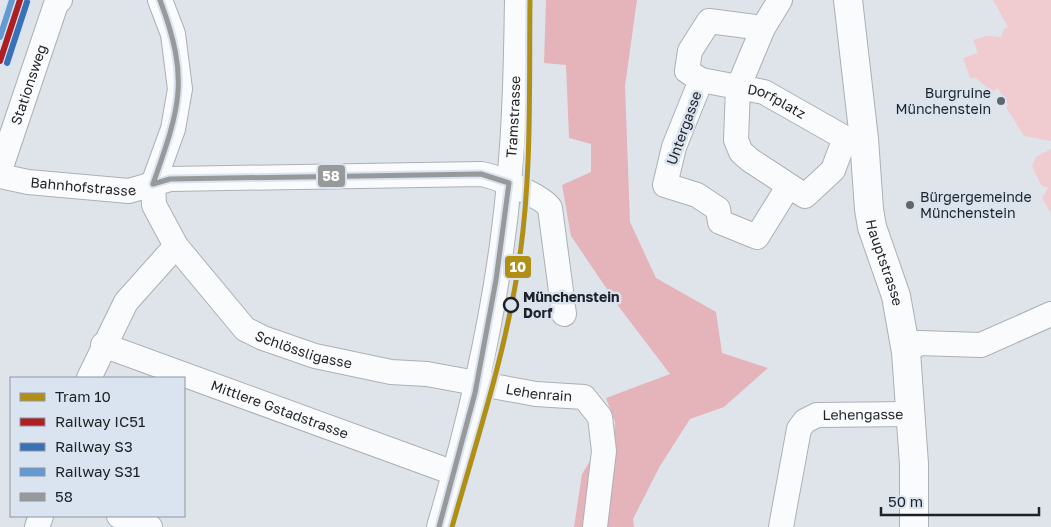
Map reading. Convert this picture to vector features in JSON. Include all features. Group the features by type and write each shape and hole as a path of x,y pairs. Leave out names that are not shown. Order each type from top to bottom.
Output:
{"main road":[{"name":"Hauptstrasse","path":"848,0 854,138 872,227 896,296 906,352 911,414 914,527"}],"street":[{"name":"Stationsweg","path":"0,170 56,4 60,0"},
{"name":"Bahnhofstrasse","path":"0,176 28,182 109,190 129,191 153,184 173,129 180,89 173,34 160,0"},
{"name":"Tramstrasse","path":"439,527 477,382 496,280 509,183 517,0"},
{"path":"780,0 763,28 738,88 736,140 740,152 788,187 805,196 833,170 854,138"},
{"name":"Untergasse","path":"763,28 709,21 690,52 687,71 702,80 674,147 666,185 696,195 718,209 720,222 757,237 788,187"},
{"name":"Dorfplatz","path":"702,80 764,92 854,138"},
{"path":"153,184 170,179 481,174 496,177 519,190 541,198 550,208 564,314"},
{"name":"Schlössligasse","path":"153,184 154,204 176,246 245,329 263,338 315,356 391,372 428,374 477,382"},
{"path":"89,377 103,345 126,302 176,246"},
{"path":"906,352 919,343 981,345 1051,314"},
{"name":"Mittlere Gstadstrasse","path":"103,345 454,473"},
{"name":"Lehenrain","path":"477,382 536,394 584,397 600,417 604,451 595,527"},
{"name":"Lehengasse","path":"781,527 799,429 805,420 817,415 911,414"},
{"path":"123,517 150,527"}],"shaded area":[{"path":"546,0 637,0 625,86 630,222 656,278 716,312 722,353 768,368 724,407 690,419 660,466 633,519 634,527 607,527 615,422 606,398 670,374 619,307 571,236 562,185 591,172 591,144 569,138 566,65 544,63"},
{"path":"993,0 1051,0 1051,141 1024,136 1006,107 1008,105 998,88 992,92 976,78 970,78 963,58 978,53 973,40 987,36 1001,37 1004,29 1008,27"},
{"path":"1051,149 1051,214 1042,198 1048,188 1041,185 1032,166 1036,157"},
{"path":"590,461 595,527 574,527 582,474"}],"tram line":[{"name":"10","path":"452,527 499,362 519,262 528,164 530,0"}],"rail line":[{"name":"S31","path":"0,37 12,0"},
{"name":"IC51","path":"0,61 20,0"},
{"name":"S3","path":"7,63 27,2"}],"transit line":[{"name":"58","path":"153,184 170,134 178,93 175,52 160,0"},
{"name":"58","path":"153,184 170,179 481,174 509,183"},
{"name":"58","path":"439,527 475,393 496,280 509,183"}],"place":[{"name":"Burgruine Münchenstein","path":"1001,101"},
{"name":"Bürgergemeinde Münchenstein","path":"910,205"},
{"name":"Münchenstein Dorf","path":"511,305"}]}
